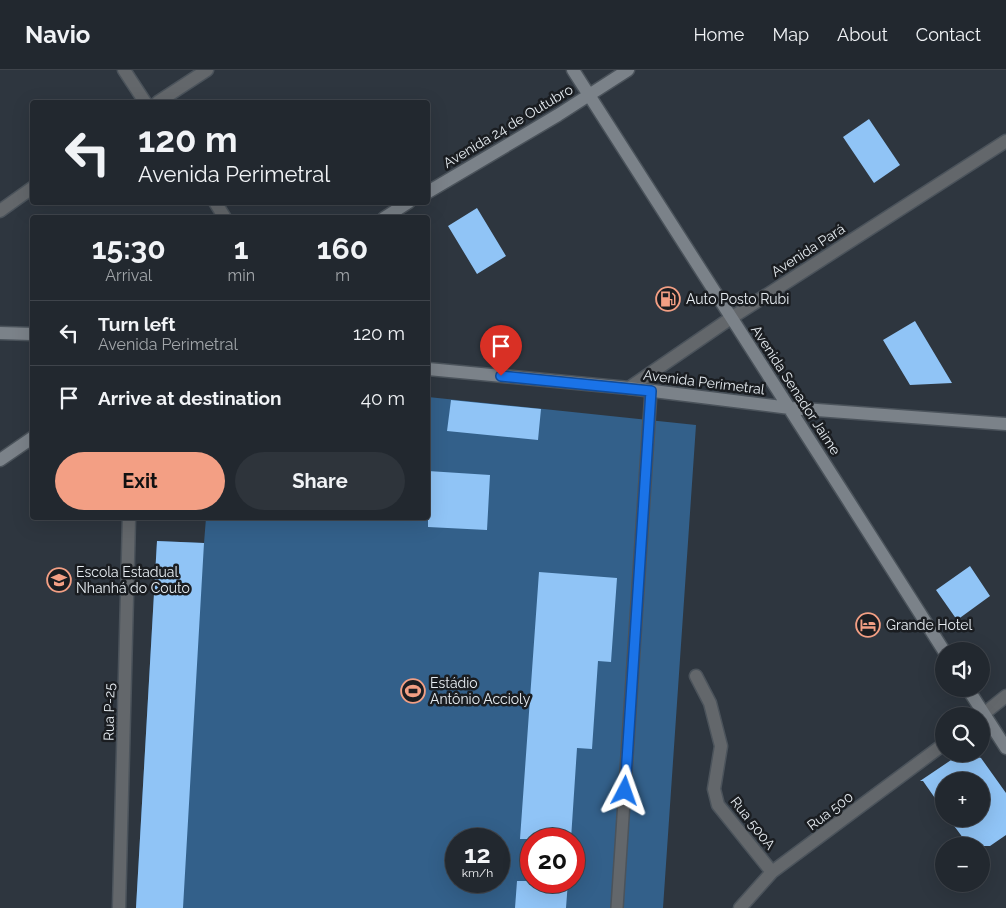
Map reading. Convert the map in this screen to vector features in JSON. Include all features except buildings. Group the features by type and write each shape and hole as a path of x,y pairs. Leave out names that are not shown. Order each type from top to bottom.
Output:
{"street":[{"path":"124,70 144,100"},
{"path":"161,100 207,70"},
{"name":"Avenida Senador Jaime","path":"573,70 938,642"},
{"name":"Avenida 24 de Outubro","path":"430,191 558,115 628,70"},
{"name":"Avenida Pará","path":"629,388 731,318 1006,141"},
{"path":"0,211 30,189"},
{"path":"389,215 404,205"},
{"path":"0,333 30,334"},
{"name":"Avenida Perimetral","path":"430,369 629,388 790,408 1006,424"},
{"path":"0,460 30,439"},
{"name":"Rua P-25","path":"119,908 129,520"},
{"name":"Rua 500A","path":"696,676 710,703 721,746 714,789 718,805 772,872"},
{"path":"990,709 1006,696"},
{"path":"990,725 1006,748"},
{"name":"Rua 500","path":"740,908 772,872 935,751"}],"lane":[{"path":"617,908 651,391"}],"shaded area":[{"name":"Estádio Antônio Accioly","path":"430,397 696,425 663,908 136,908 157,541 204,543 206,520 430,520"}],"place":[{"name":"Auto Posto Rubi","path":"668,299"},
{"name":"Escola Estadual Nhanhá do Couto","path":"59,580"},
{"name":"Grande Hotel","path":"868,625"},
{"name":"Estádio Antônio Accioly","path":"413,691"}],"route":[{"path":"501,376 651,391 625,791"}]}
